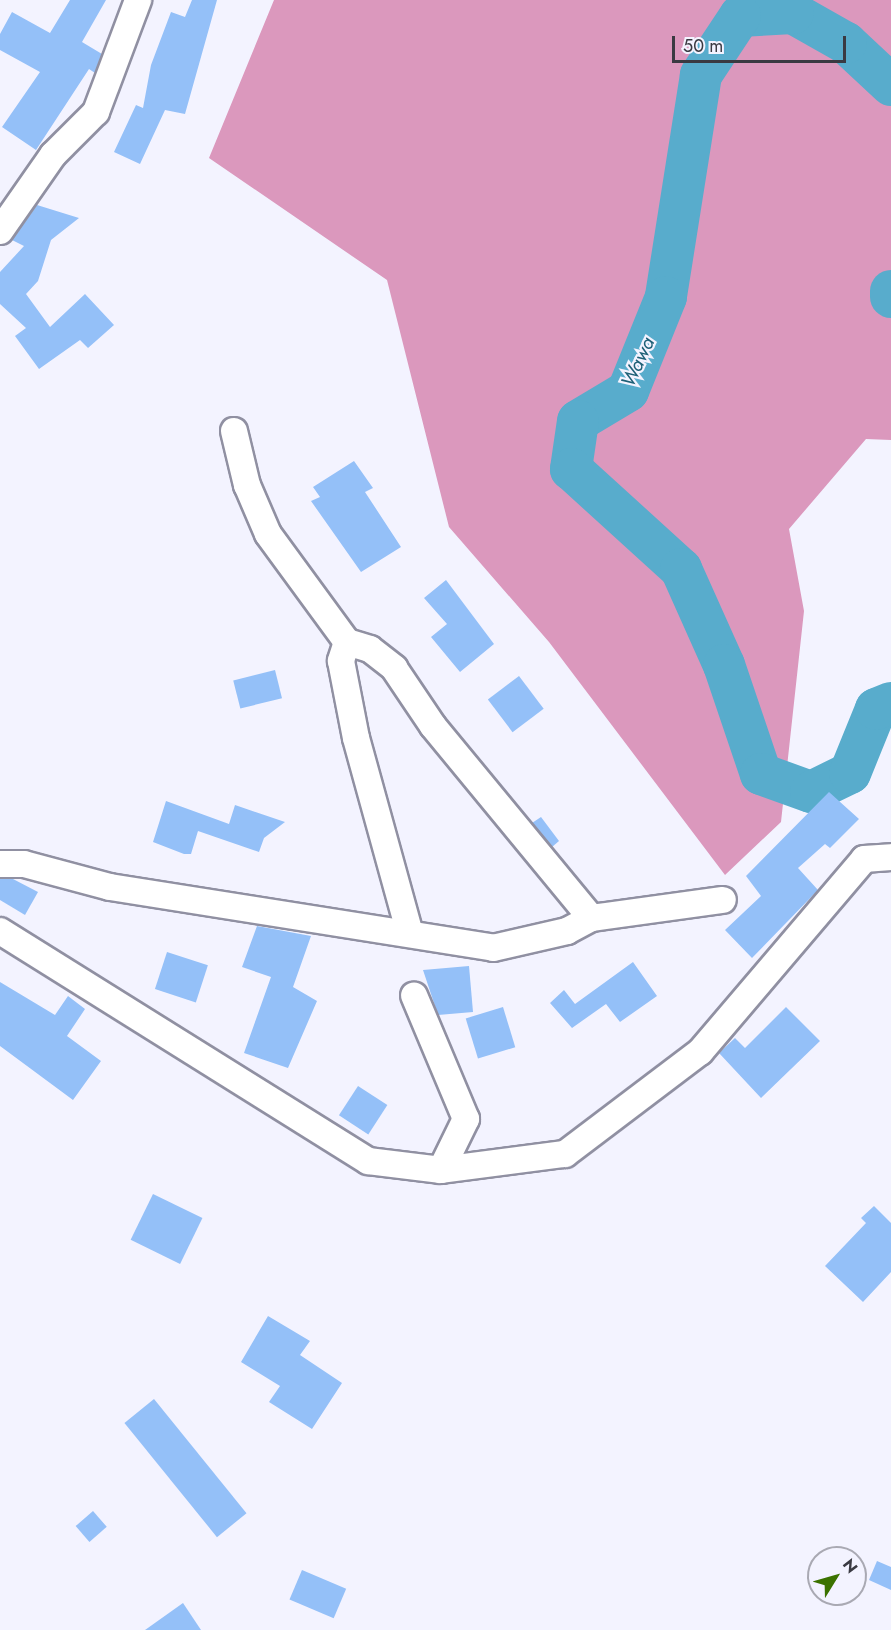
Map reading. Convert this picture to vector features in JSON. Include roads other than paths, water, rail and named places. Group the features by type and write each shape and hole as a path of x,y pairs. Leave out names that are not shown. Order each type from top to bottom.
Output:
{"street":[{"path":"0,231 53,155 96,112 138,0"},
{"path":"234,431 247,485 268,534 347,642 370,649 394,668 433,726 591,918"},
{"path":"347,642 341,661 356,738 410,931"},
{"path":"0,931 368,1161 441,1170 564,1154 700,1052 864,859 891,857"},
{"path":"0,864 24,864 110,887 410,931 493,948 567,930 591,918 723,900"},
{"path":"414,995 466,1119 441,1170"}],"waterway":[{"name":"Wawa","path":"891,85 846,43 793,13 740,16 701,75 666,297 628,391 578,421 571,469 681,569 724,665 761,774 811,792 850,773 876,709 891,703"},
{"name":"Wawa","path":"891,291 891,297"}]}
